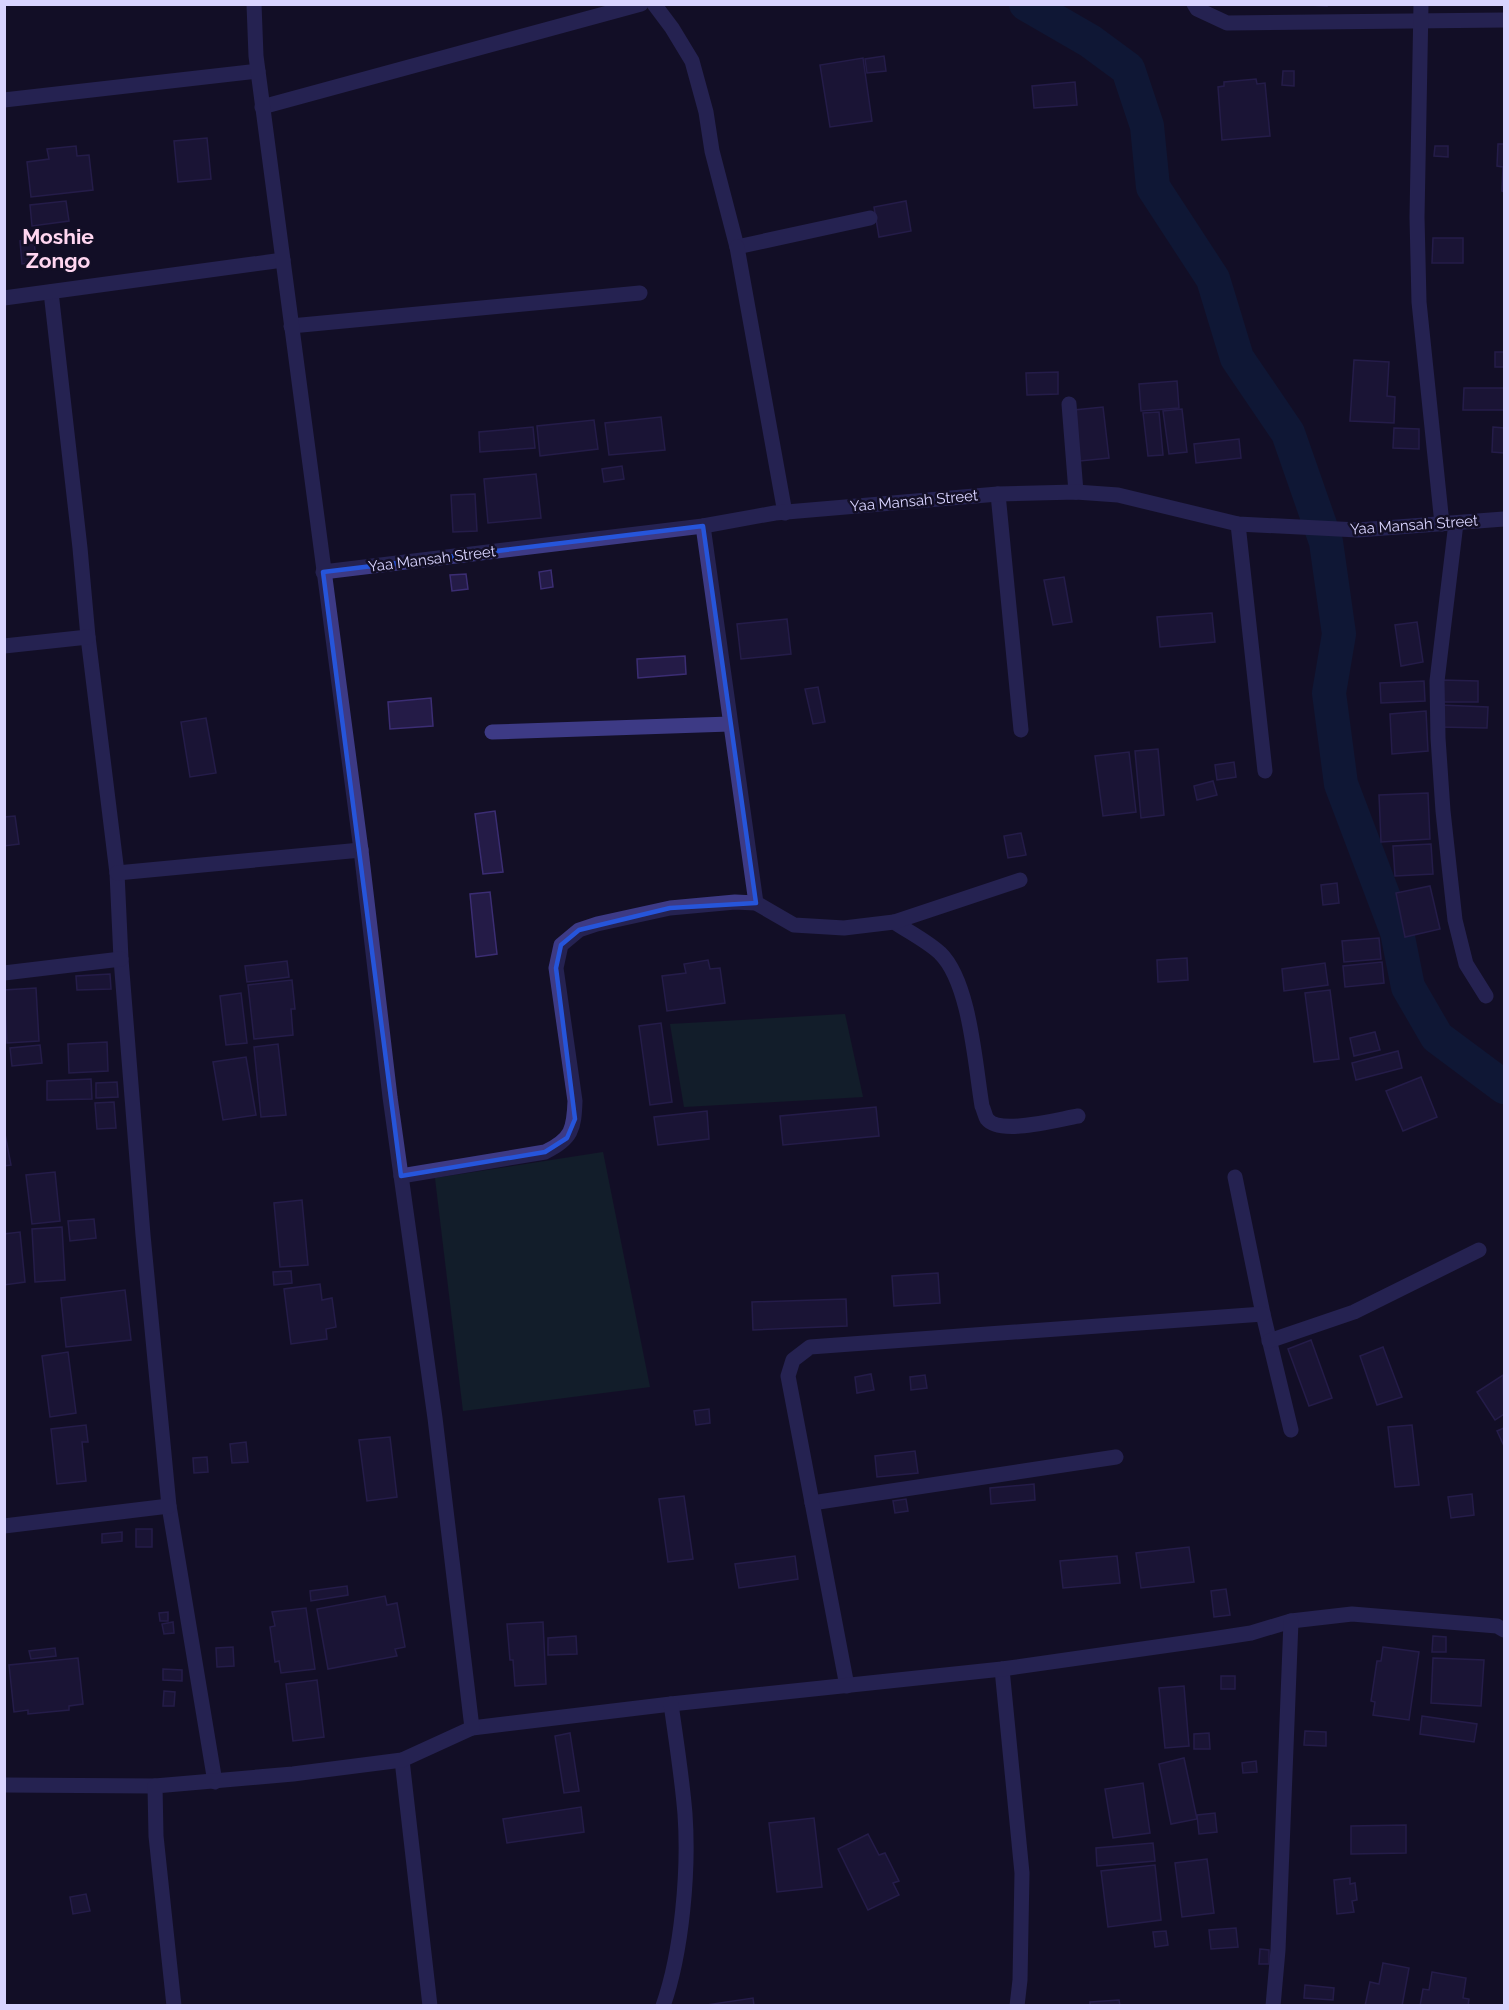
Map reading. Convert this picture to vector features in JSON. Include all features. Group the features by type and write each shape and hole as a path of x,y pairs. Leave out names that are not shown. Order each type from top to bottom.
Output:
{"street":[{"path":"254,4 262,107 361,850 401,1176 437,1429 472,1728"},
{"path":"262,107 641,4"},
{"path":"654,4 692,61 706,112 712,151 737,247 785,513"},
{"path":"1194,4 1197,9 1227,23 1421,12 1504,20"},
{"path":"1421,12 1417,217 1419,302 1449,523 1437,681 1438,738 1443,812 1455,920 1466,964 1485,996"},
{"path":"4,100 258,71"},
{"path":"737,247 870,218"},
{"path":"4,298 283,260"},
{"path":"51,292 88,638 117,873 121,959 143,1235 169,1506 215,1782"},
{"path":"291,326 640,293"},
{"path":"1069,404 1076,492"},
{"name":"Yaa Mansah Street","path":"323,572 785,513 998,494 1076,492 1118,495 1238,524 1358,530 1504,519"},
{"path":"998,494 1022,730"},
{"path":"1238,524 1265,771"},
{"path":"703,525 756,903"},
{"path":"4,646 88,638"},
{"path":"492,732 730,724"},
{"path":"117,873 361,850"},
{"path":"401,1176 545,1152 567,1138 572,1131 575,1101 556,968 561,945 579,930 670,908 735,902 756,903 794,925 844,928 894,922 1020,879"},
{"path":"894,922 939,952 954,969 966,1010 982,1106 987,1119 994,1125 1011,1127 1078,1116"},
{"path":"4,973 121,959"},
{"path":"1235,1177 1263,1314 1291,1430"},
{"path":"1269,1341 1354,1312 1479,1250"},
{"path":"847,1686 788,1376 793,1360 810,1347 1263,1314"},
{"path":"812,1503 1116,1457"},
{"path":"4,1526 169,1506"},
{"path":"4,1785 155,1786 293,1774 402,1760 472,1728 1002,1668 1241,1634 1291,1621 1352,1614 1497,1626 1504,1630"},
{"path":"1273,2006 1278,1938 1291,1621"},
{"path":"1002,1668 1022,1873 1020,1980 1017,2006"},
{"path":"663,2006 670,1985 685,1882 685,1815 671,1704"},
{"path":"402,1760 430,2006"},
{"path":"155,1786 156,1836 174,2006"}],"highlighted area":[{"path":"703,526 756,903 670,908 579,930 561,945 556,968 575,1119 567,1138 545,1152 401,1176 323,572"}],"green space":[{"path":"845,1014 863,1097 684,1107 670,1024"},
{"path":"603,1152 650,1387 463,1411 435,1178"}],"building":[{"path":"1290,4 1327,4 1327,6"},
{"path":"884,56 886,71 867,73 865,59"},
{"path":"863,58 872,121 830,127 820,65"},
{"path":"1283,71 1294,71 1294,86 1282,85"},
{"path":"1256,79 1257,84 1265,83 1270,136 1222,140 1218,87 1224,86 1224,82"},
{"path":"1075,82 1077,105 1034,108 1032,86"},
{"path":"207,138 211,179 178,182 174,141"},
{"path":"1498,144 1504,144 1504,192 1502,191 1503,167 1497,166"},
{"path":"76,146 77,156 89,155 93,190 31,197 27,162 49,159 47,149"},
{"path":"1435,146 1448,146 1448,157 1434,156"},
{"path":"66,201 69,221 32,226 30,205"},
{"path":"906,201 911,231 879,237 874,207"},
{"path":"1433,238 1463,238 1463,263 1432,263"},
{"path":"34,239 36,262 22,264 20,241"},
{"path":"1495,352 1504,352 1504,367 1495,367"},
{"path":"1354,360 1389,362 1387,396 1395,397 1394,423 1350,421"},
{"path":"1058,372 1058,394 1027,395 1026,373"},
{"path":"1177,381 1179,408 1141,411 1139,384"},
{"path":"1464,388 1504,388 1504,410 1463,410"},
{"path":"1103,407 1109,458 1080,461 1074,410"},
{"path":"1182,409 1187,452 1169,454 1163,411"},
{"path":"1159,412 1163,455 1148,456 1143,413"},
{"path":"661,417 665,450 609,455 605,423"},
{"path":"594,420 598,449 540,456 537,426"},
{"path":"533,427 535,448 480,452 479,432"},
{"path":"1493,427 1504,428 1504,453 1492,452"},
{"path":"1394,428 1419,429 1419,449 1393,448"},
{"path":"1239,439 1241,458 1196,463 1194,444"},
{"path":"622,466 624,479 604,482 602,469"},
{"path":"536,474 541,518 488,523 484,479"},
{"path":"475,494 477,531 453,532 451,495"},
{"path":"551,570 553,587 541,589 539,572"},
{"path":"466,574 468,589 452,591 450,575"},
{"path":"1064,577 1072,622 1053,625 1044,580"},
{"path":"1212,613 1215,642 1160,647 1157,617"},
{"path":"787,619 791,654 741,659 737,624"},
{"path":"1417,622 1423,662 1401,666 1395,625"},
{"path":"685,656 686,674 638,678 637,659"},
{"path":"1441,680 1478,681 1478,702 1440,702"},
{"path":"1424,681 1425,701 1381,703 1380,683"},
{"path":"818,687 825,722 813,724 805,689"},
{"path":"431,698 433,726 390,729 388,702"},
{"path":"1440,705 1488,707 1487,728 1440,727"},
{"path":"1426,711 1428,751 1392,754 1390,714"},
{"path":"206,718 216,773 190,777 181,722"},
{"path":"1158,749 1164,815 1141,818 1135,751"},
{"path":"1129,752 1136,812 1103,816 1095,756"},
{"path":"1234,762 1236,777 1217,780 1215,765"},
{"path":"1213,781 1217,795 1197,800 1194,786"},
{"path":"1428,793 1430,839 1381,842 1379,795"},
{"path":"495,811 503,872 483,874 475,814"},
{"path":"15,816 19,844 4,846 4,817"},
{"path":"1021,833 1026,855 1008,858 1004,836"},
{"path":"1431,844 1433,874 1395,876 1393,846"},
{"path":"1337,883 1339,903 1323,905 1321,885"},
{"path":"1430,886 1440,929 1405,937 1396,893"},
{"path":"490,892 497,954 476,957 470,894"},
{"path":"1379,938 1381,959 1344,962 1342,941"},
{"path":"1187,958 1188,980 1158,982 1157,960"},
{"path":"708,960 710,969 720,968 725,1003 667,1011 662,976 686,973 684,964"},
{"path":"287,961 289,977 247,982 245,966"},
{"path":"1382,962 1384,983 1345,987 1343,966"},
{"path":"1325,963 1328,985 1284,991 1282,969"},
{"path":"110,974 111,989 77,990 76,976"},
{"path":"292,980 295,1009 291,1009 293,1035 254,1039 248,985"},
{"path":"36,988 39,1041 7,1043 4,990"},
{"path":"1330,990 1339,1059 1314,1062 1305,993"},
{"path":"241,993 247,1043 226,1045 220,996"},
{"path":"661,1023 672,1102 650,1105 639,1026"},
{"path":"1375,1032 1380,1050 1354,1056 1350,1038"},
{"path":"107,1042 108,1071 69,1073 68,1044"},
{"path":"278,1044 286,1115 261,1117 254,1047"},
{"path":"40,1045 42,1063 12,1066 10,1048"},
{"path":"1398,1051 1402,1068 1356,1080 1352,1063"},
{"path":"246,1057 256,1115 223,1120 213,1062"},
{"path":"1421,1077 1437,1117 1403,1131 1386,1091"},
{"path":"91,1079 92,1099 47,1100 47,1081"},
{"path":"117,1082 118,1097 96,1098 96,1083"},
{"path":"114,1102 116,1128 97,1129 95,1103"},
{"path":"876,1107 879,1136 783,1145 780,1116"},
{"path":"707,1111 709,1139 658,1145 654,1117"},
{"path":"4,1129 11,1165 4,1166"},
{"path":"55,1172 60,1221 32,1224 26,1175"},
{"path":"302,1200 308,1265 280,1267 274,1203"},
{"path":"94,1219 96,1238 70,1241 68,1221"},
{"path":"62,1227 65,1280 35,1282 32,1229"},
{"path":"20,1232 25,1282 4,1285 4,1234"},
{"path":"291,1271 292,1283 274,1285 273,1272"},
{"path":"938,1273 940,1303 894,1306 892,1276"},
{"path":"320,1284 322,1300 332,1298 336,1327 326,1329 327,1339 291,1344 284,1289"},
{"path":"125,1290 131,1340 66,1347 61,1298"},
{"path":"846,1299 847,1326 753,1330 752,1302"},
{"path":"1311,1340 1332,1398 1309,1406 1288,1349"},
{"path":"1383,1347 1402,1397 1377,1405 1360,1356"},
{"path":"68,1352 76,1413 50,1417 42,1356"},
{"path":"871,1374 874,1390 857,1393 855,1377"},
{"path":"925,1375 927,1388 911,1390 910,1377"},
{"path":"1503,1375 1504,1414 1495,1420 1477,1392"},
{"path":"709,1409 710,1423 696,1425 694,1411"},
{"path":"86,1425 88,1442 82,1442 86,1481 57,1484 51,1429"},
{"path":"1412,1425 1419,1485 1395,1487 1388,1427"},
{"path":"1504,1428 1504,1446 1497,1431"},
{"path":"390,1437 397,1497 367,1501 359,1440"},
{"path":"246,1442 248,1462 232,1463 230,1444"},
{"path":"915,1451 918,1473 877,1477 875,1456"},
{"path":"207,1457 208,1472 194,1473 193,1458"},
{"path":"1034,1484 1035,1500 991,1504 990,1488"},
{"path":"1472,1494 1474,1515 1451,1518 1448,1497"},
{"path":"684,1496 693,1559 668,1562 659,1499"},
{"path":"906,1499 908,1511 895,1513 893,1501"},
{"path":"136,1529 152,1529 152,1547 136,1547"},
{"path":"122,1532 122,1541 102,1543 102,1534"},
{"path":"1189,1547 1194,1582 1141,1588 1136,1553"},
{"path":"795,1556 798,1579 739,1588 735,1564"},
{"path":"1117,1556 1120,1583 1063,1588 1060,1561"},
{"path":"347,1586 348,1595 311,1601 310,1591"},
{"path":"1226,1589 1230,1615 1214,1617 1211,1591"},
{"path":"385,1596 387,1605 397,1603 405,1647 395,1649 397,1656 328,1669 317,1609"},
{"path":"306,1608 315,1669 281,1673 279,1661 275,1662 270,1627 275,1626 272,1612"},
{"path":"168,1612 168,1621 160,1621 159,1613"},
{"path":"173,1622 174,1633 164,1634 162,1624"},
{"path":"543,1622 546,1684 515,1686 507,1624"},
{"path":"576,1636 577,1654 548,1655 548,1638"},
{"path":"1433,1636 1446,1637 1446,1652 1432,1652"},
{"path":"233,1647 234,1666 217,1667 216,1648"},
{"path":"1383,1647 1419,1652 1409,1720 1373,1715 1375,1702 1371,1701 1377,1661 1381,1661"},
{"path":"55,1648 56,1656 31,1659 29,1651"},
{"path":"78,1658 83,1704 69,1706 69,1710 28,1714 28,1710 14,1712 9,1665"},
{"path":"1433,1658 1484,1660 1481,1706 1431,1703"},
{"path":"163,1669 182,1670 182,1681 163,1680"},
{"path":"1221,1676 1235,1676 1235,1689 1221,1689"},
{"path":"317,1680 324,1737 293,1741 286,1684"},
{"path":"1184,1686 1189,1746 1165,1748 1159,1688"},
{"path":"164,1691 175,1692 174,1706 163,1706"},
{"path":"1422,1716 1477,1724 1474,1742 1420,1734"},
{"path":"1305,1731 1326,1732 1326,1746 1304,1745"},
{"path":"570,1733 579,1791 564,1793 555,1736"},
{"path":"1209,1733 1210,1749 1194,1749 1194,1734"},
{"path":"1184,1758 1197,1819 1171,1824 1159,1764"},
{"path":"1256,1761 1257,1772 1243,1773 1242,1763"},
{"path":"1143,1783 1150,1833 1113,1838 1105,1789"},
{"path":"581,1807 584,1832 507,1843 503,1819"},
{"path":"1215,1813 1217,1832 1199,1834 1197,1815"},
{"path":"814,1818 822,1887 777,1892 769,1823"},
{"path":"1406,1825 1406,1853 1351,1854 1351,1826"},
{"path":"868,1834 879,1855 885,1853 899,1881 893,1883 899,1895 868,1910 838,1849"},
{"path":"1153,1843 1155,1861 1097,1866 1096,1848"},
{"path":"1207,1859 1214,1913 1182,1917 1175,1863"},
{"path":"1155,1865 1161,1920 1108,1927 1101,1871"},
{"path":"1350,1878 1350,1884 1355,1883 1357,1900 1352,1901 1354,1912 1337,1914 1334,1880"},
{"path":"86,1894 90,1911 73,1914 70,1897"},
{"path":"1236,1928 1238,1947 1211,1949 1209,1930"},
{"path":"1166,1931 1168,1945 1155,1947 1153,1932"},
{"path":"1260,1949 1269,1950 1269,1964 1259,1964"},
{"path":"1383,1963 1409,1968 1402,2006 1365,2006 1370,1982 1379,1984"},
{"path":"1432,1972 1466,1978 1463,1998 1469,1999 1468,2006 1420,2006 1423,1989 1429,1990"},
{"path":"1305,1985 1334,1988 1333,2000 1304,1998"},
{"path":"753,1998 754,2006 700,2006"},
{"path":"1119,2000 1120,2006 1090,2006 1090,2002"}],"waterway":[{"path":"1026,4 1090,41 1128,69 1147,126 1153,187 1213,279 1237,358 1288,433 1326,542 1339,634 1329,693 1341,784 1397,932 1408,987 1437,1037 1504,1087"}],"district":[{"name":"Moshie Zongo","path":"58,249"}]}
